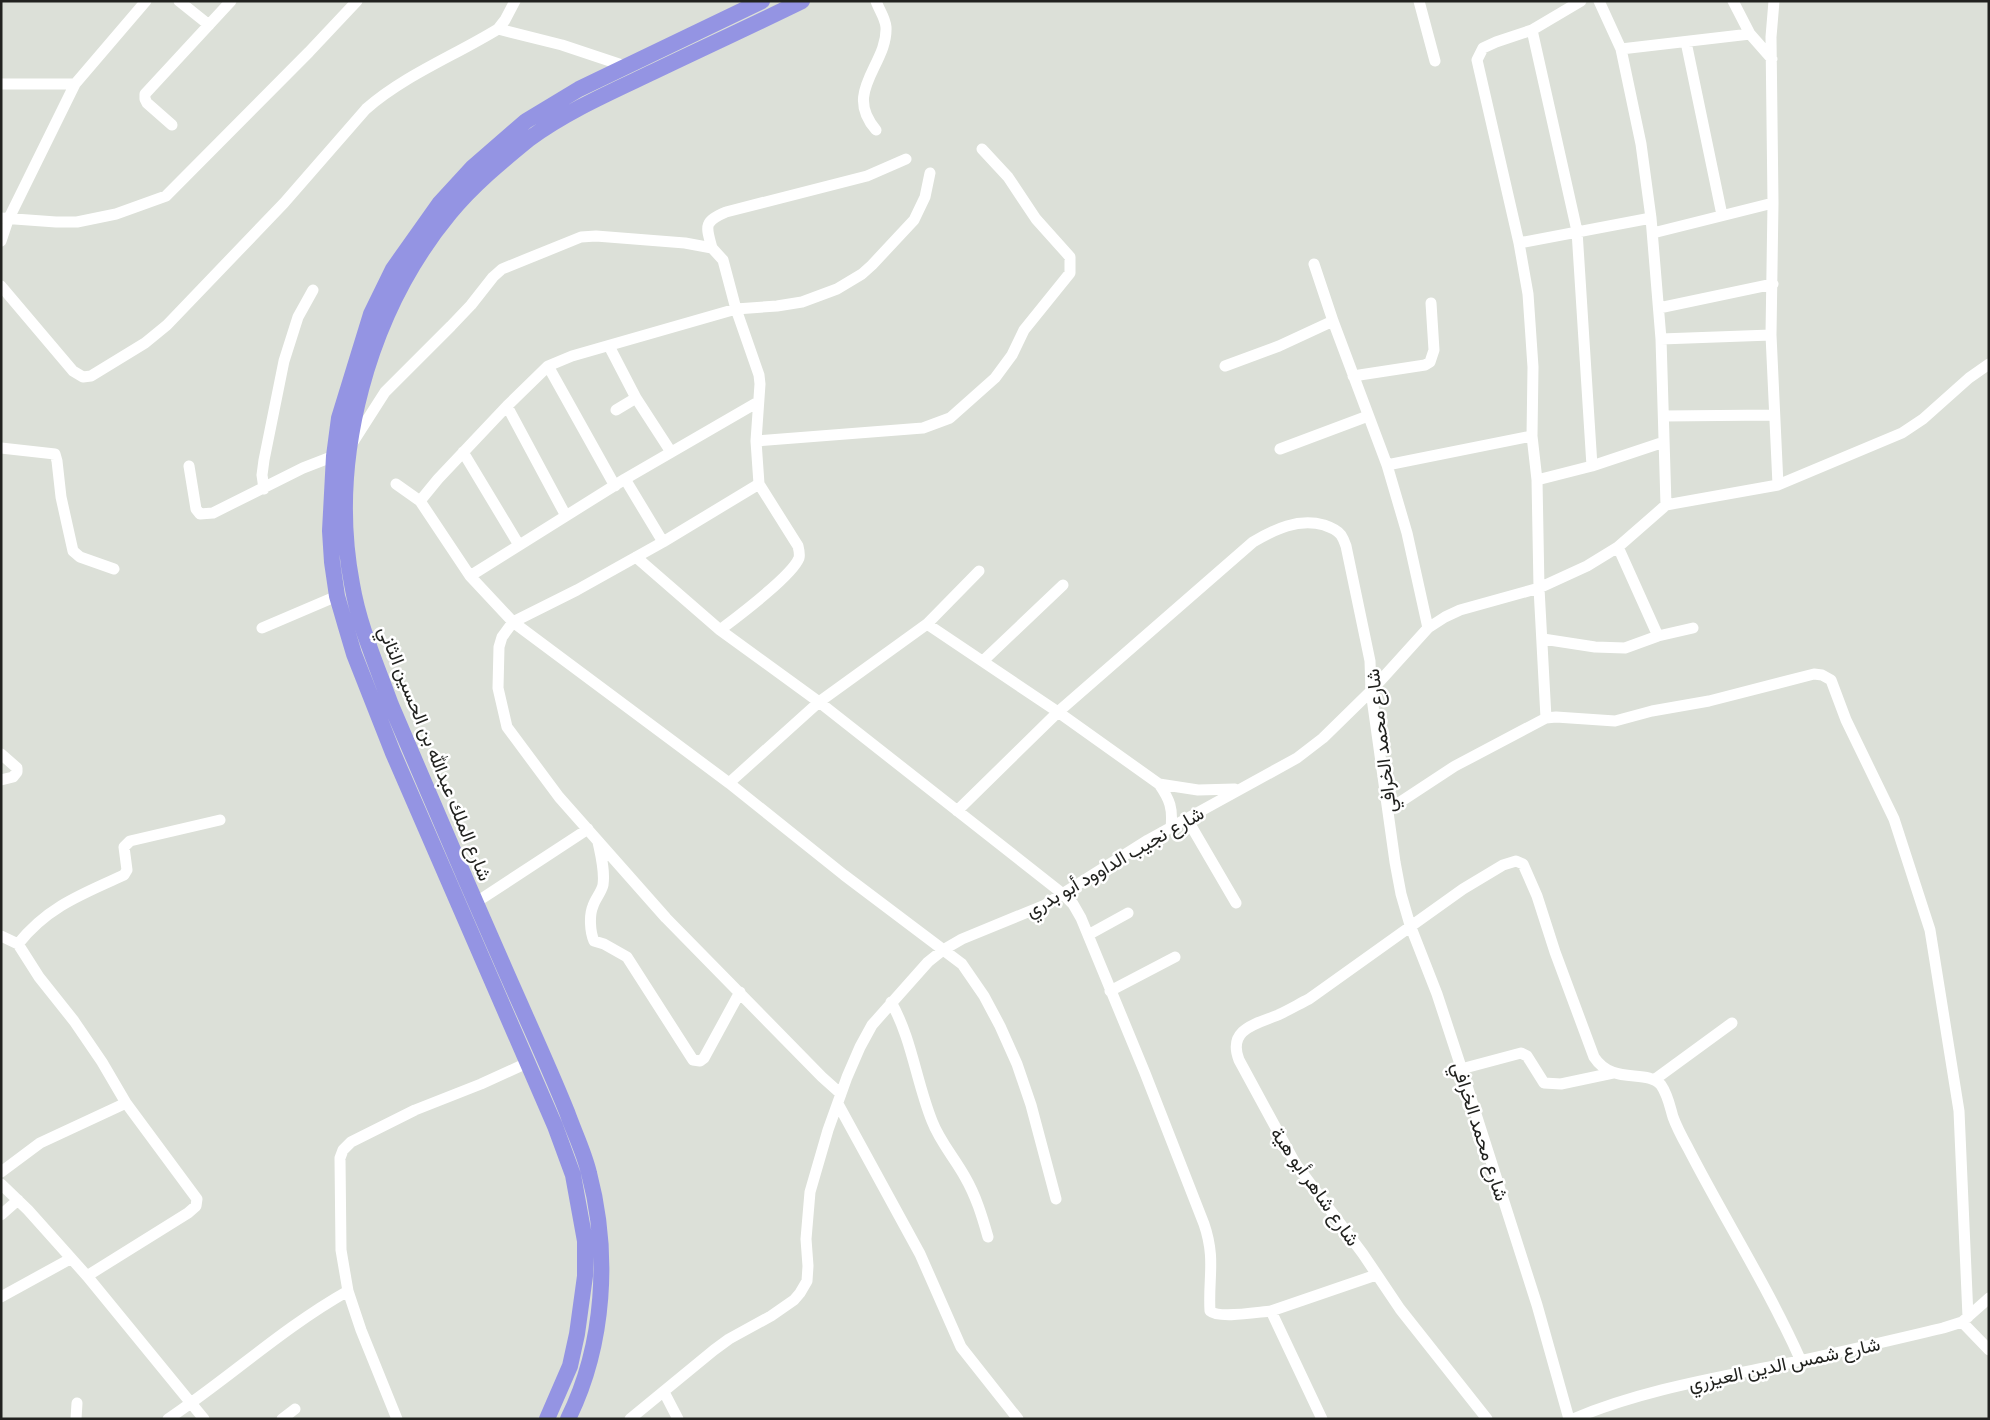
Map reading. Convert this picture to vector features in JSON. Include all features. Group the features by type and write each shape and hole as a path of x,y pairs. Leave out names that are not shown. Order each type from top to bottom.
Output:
{"highway":[{"name":"شارع الملك عبدالله بن الحسين الثاني","path":"435,828 393,753 354,654 337,596 332,562 330,531 334,456 340,418 372,314 393,269 439,204 473,167 526,121 579,88 762,1"},
{"name":"شارع الملك عبدالله بن الحسين الثاني","path":"547,1419 570,1366 577,1334 585,1276 585,1242 573,1175 435,828 368,641 352,586 346,539 349,448 363,380 388,313 414,263 450,212 481,181 530,139 566,115 606,94 802,1"},
{"name":"شارع الملك عبدالله بن الحسين الثاني","path":"449,861 475,902 558,1090 589,1172 595,1197 602,1271 600,1306 590,1363 580,1395 568,1419"}],"street":[{"path":"1,241 5,219 75,84 146,1"},
{"path":"179,1 209,25"},
{"path":"172,125 147,103 144,99 145,94 231,1"},
{"path":"5,219 56,222 101,219 166,196 357,1"},
{"path":"1,286 73,371 83,377 91,376 145,343 167,325 284,203 366,109 400,84 498,29 515,1"},
{"path":"876,1 884,18 886,28 882,48 864,93 864,105 868,120 876,130"},
{"path":"1419,1 1435,60"},
{"path":"1546,718 1539,588 1537,480 1532,436 1532,329 1519,243 1477,60 1484,48 1532,30 1581,1"},
{"path":"1599,1 1621,48 1641,144 1652,218 1661,340 1666,505 1778,485 1902,433 1923,419 1969,378 1989,364"},
{"path":"1733,1 1750,34 1772,59"},
{"path":"1774,1 1772,59 1773,284 1771,335 1778,485"},
{"path":"498,29 562,44 625,66"},
{"path":"1532,30 1577,232 1592,466"},
{"path":"1621,48 1750,34"},
{"path":"1686,42 1722,216"},
{"path":"1,84 75,84"},
{"path":"756,441 923,428 950,418 995,378 1012,356 1024,330 1070,273 1071,265 1070,257 1036,219 1008,177 982,149"},
{"path":"720,630 766,593 799,558 798,546 759,484 756,441 760,384 757,366 736,309 723,260 712,248 707,224 715,217 726,212 866,176 906,159"},
{"path":"420,501 463,452 548,366 572,356 736,309 802,302 837,289 862,274 914,220 924,197 930,173"},
{"path":"1653,233 1773,203"},
{"path":"1519,243 1652,218"},
{"path":"349,448 385,392 472,304 492,277 502,269 581,237 596,236 684,243 712,248"},
{"path":"1314,264 1333,321 1387,465 1407,533 1428,628"},
{"path":"1659,308 1773,284"},
{"path":"264,489 262,475 264,460 284,361 298,317 313,290"},
{"path":"1353,376 1425,365 1430,362 1434,350 1431,303"},
{"path":"1225,366 1279,346 1333,321"},
{"path":"1661,340 1771,335"},
{"path":"610,346 636,398 671,452"},
{"path":"548,366 620,483 663,542"},
{"path":"616,410 636,398"},
{"path":"470,576 671,452 758,402"},
{"path":"507,406 566,516"},
{"path":"1664,416 1774,415"},
{"path":"1280,449 1368,416"},
{"path":"1387,465 1532,436"},
{"path":"1537,480 1592,466 1664,442"},
{"path":"1,448 54,454 57,461 60,497 73,551 80,556 114,569"},
{"path":"463,452 519,545"},
{"path":"189,466 193,501 200,514 207,515 264,489 303,468 334,456"},
{"path":"396,484 420,501 470,576 513,622 729,783 844,875 943,950 968,972 1000,1026 1031,1105 1056,1199"},
{"path":"759,484 663,542 513,622 502,637 498,652 498,688 507,727 559,797 666,918 822,1077 840,1099 920,1254 961,1347 1018,1419"},
{"name":"شارع نجيب الداوود أبو بدري","path":"630,1419 714,1350 729,1339 771,1316 794,1300 800,1293 807,1281 806,1231 810,1192 828,1130 863,1040 872,1025 891,1002 928,962 943,950 977,933 1045,905 1171,828 1239,789 1273,773 1323,738 1371,691 1428,628 1460,610 1539,588 1587,566 1618,547 1666,505"},
{"name":"شارع محمد الخرافي","path":"958,811 1058,712 1252,542 1272,530 1292,524 1312,522 1329,527 1341,535 1346,546 1370,661 1371,691 1395,862 1410,925 1437,994 1537,1305 1570,1419"},
{"path":"1618,547 1658,636"},
{"path":"636,557 720,630 819,702 1063,894 1073,904 1088,935 1163,1116 1207,1232 1212,1258 1210,1311 1214,1314 1222,1315 1271,1311 1376,1275"},
{"path":"729,783 819,702 928,624 979,572"},
{"path":"983,661 1063,585"},
{"path":"262,628 337,596"},
{"path":"928,624 1058,712 1159,784 1168,798 1172,812 1171,828"},
{"path":"1543,639 1595,647 1618,648 1635,646 1658,636 1694,628"},
{"path":"1388,810 1456,766 1546,718 1615,721 1652,711 1709,701 1814,674 1822,674 1831,680 1846,720 1894,819 1930,930 1959,1111 1965,1319 1989,1350"},
{"path":"1,754 17,768 17,772 13,777 1,780"},
{"path":"1159,784 1198,790 1239,789"},
{"path":"1187,819 1236,903"},
{"path":"18,944 30,929 49,912 127,872 124,854 126,844 220,820"},
{"path":"475,902 588,830"},
{"path":"597,838 602,860 603,881 602,888 592,907 591,934 594,941 604,944 627,957 693,1060 700,1061 704,1058 740,992"},
{"name":"شارع شاهر أبو هية","path":"1487,1419 1413,1326 1287,1150 1239,1060 1236,1045 1243,1031 1250,1025 1284,1012 1309,999 1350,971 1410,925 1463,889 1503,865 1516,861 1521,862 1537,896 1555,952 1594,1057 1600,1066 1613,1073"},
{"path":"1088,935 1128,913"},
{"path":"1,936 18,944 39,977 74,1021 102,1062 126,1103 197,1199 196,1206 188,1213 87,1276"},
{"path":"1110,991 1175,957"},
{"path":"891,1002 908,1040 934,1126 942,1144 965,1176 979,1207 988,1237"},
{"path":"1654,1080 1732,1023"},
{"path":"1461,1069 1521,1053 1527,1056 1544,1083 1562,1084 1613,1073 1654,1080 1660,1084 1665,1092 1673,1118 1688,1149 1768,1292 1800,1361"},
{"path":"397,1419 361,1330 348,1291 341,1250 340,1158 343,1150 351,1142 415,1110 527,1063"},
{"path":"1,1172 40,1143 126,1103"},
{"path":"1,1184 87,1276 204,1419"},
{"path":"1,1214 18,1200"},
{"path":"3,1293 70,1260"},
{"path":"168,1419 283,1334 327,1303 348,1291"},
{"name":"شارع شمس الدين العيزري","path":"1574,1419 1632,1398 1678,1385 1877,1344 1965,1319 1989,1298"},
{"path":"1271,1311 1322,1419"},
{"path":"664,1392 678,1419"},
{"path":"76,1419 77,1403"},
{"path":"282,1419 295,1410"}]}
